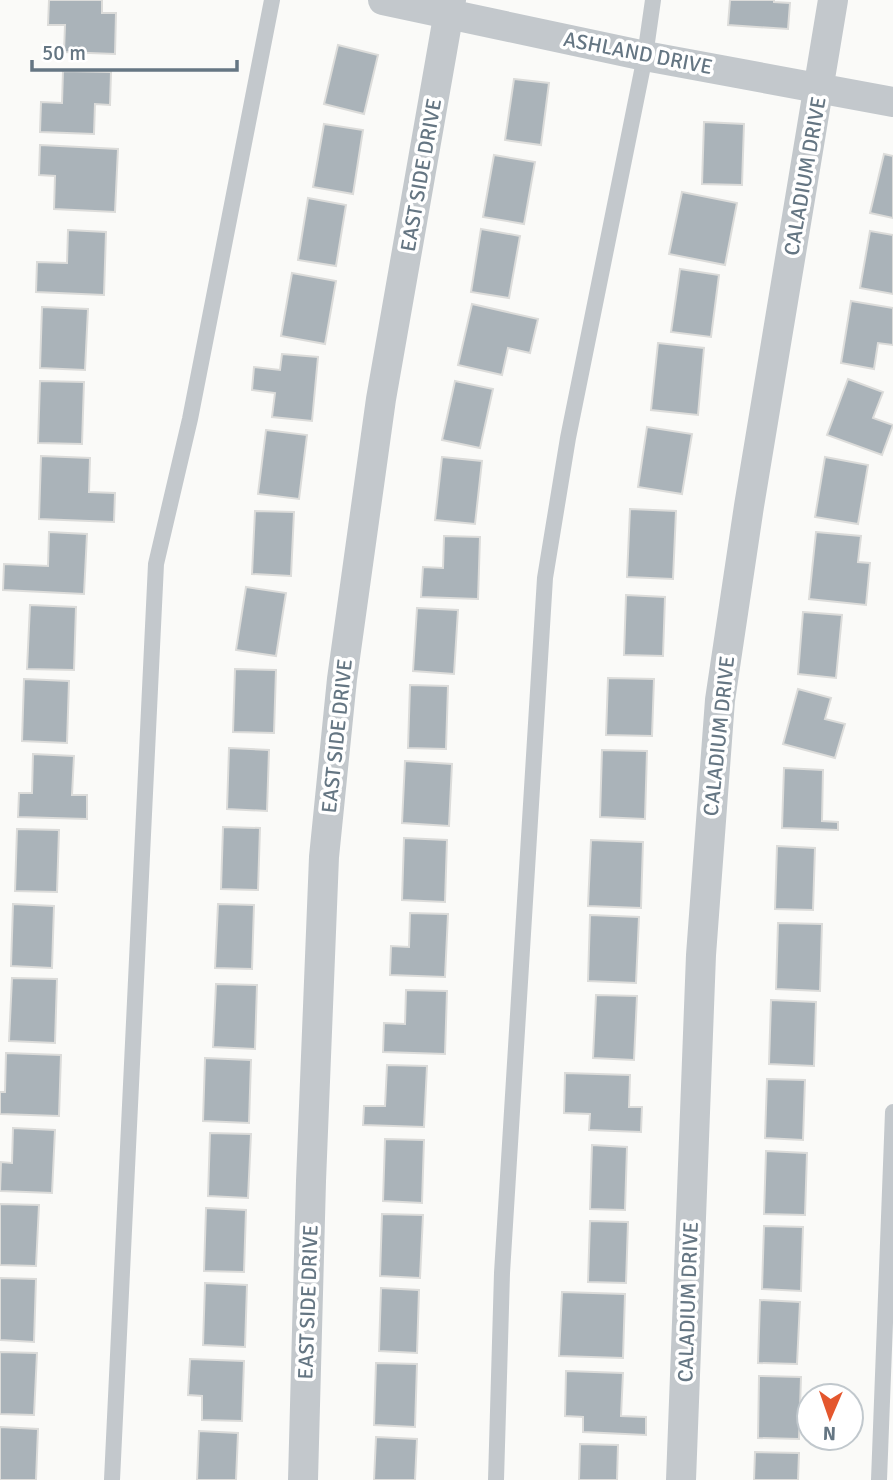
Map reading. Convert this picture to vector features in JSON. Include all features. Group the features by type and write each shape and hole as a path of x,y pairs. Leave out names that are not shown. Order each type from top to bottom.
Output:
{"street":[{"name":"ASHLAND DRIVE","path":"383,0 451,7 645,56 893,102"},
{"name":"CALADIUM DRIVE","path":"681,1480 701,955 720,700 749,506 833,0"},
{"name":"EAST SIDE DRIVE","path":"303,1480 324,857 342,679 381,398 451,7"}],"lane":[{"path":"112,1480 156,564 190,419 272,0"},
{"path":"496,1480 502,1273 545,578 568,438 645,56 653,0"},
{"path":"879,1480 893,1112"}],"building":[{"path":"49,0 102,0 102,13 116,13 115,54 64,52 65,25 48,25"},
{"path":"730,0 774,0 790,3 788,29 728,25"},
{"path":"338,45 378,55 364,114 324,104"},
{"path":"63,71 111,72 110,105 95,104 94,134 40,132 41,102 62,103"},
{"path":"514,79 549,83 541,145 505,140"},
{"path":"704,122 744,124 742,185 702,184"},
{"path":"324,124 363,130 353,194 313,187"},
{"path":"40,145 118,149 115,212 54,209 55,176 39,175"},
{"path":"884,154 893,156 893,218 870,213"},
{"path":"494,155 535,162 524,224 483,217"},
{"path":"682,192 737,203 725,265 669,254"},
{"path":"308,198 346,205 336,266 298,260"},
{"path":"481,229 520,236 509,298 471,292"},
{"path":"68,230 106,232 104,295 36,292 37,262 67,263"},
{"path":"870,231 893,235 893,294 860,288"},
{"path":"680,269 719,275 711,337 671,332"},
{"path":"292,273 336,281 325,344 281,336"},
{"path":"851,301 893,308 893,345 878,343 874,369 841,363"},
{"path":"472,304 538,319 530,353 508,348 502,375 458,365"},
{"path":"42,307 88,309 85,370 40,368"},
{"path":"658,343 704,348 698,415 651,410"},
{"path":"282,354 318,357 312,421 272,417 275,393 252,390 254,367 280,370"},
{"path":"848,379 883,392 873,418 893,425 882,455 827,435"},
{"path":"40,381 84,382 82,444 38,443"},
{"path":"455,381 493,389 480,448 442,440"},
{"path":"647,427 692,434 682,494 638,487"},
{"path":"266,430 307,435 299,499 258,494"},
{"path":"41,456 90,458 89,492 115,493 114,522 39,519"},
{"path":"442,457 482,461 475,524 435,520"},
{"path":"825,457 868,465 858,524 815,517"},
{"path":"630,509 676,511 673,579 627,577"},
{"path":"255,511 294,512 291,576 252,574"},
{"path":"49,532 87,534 84,594 3,590 4,564 48,566"},
{"path":"816,532 861,536 858,562 870,563 866,605 809,599"},
{"path":"444,536 480,537 478,599 421,597 423,567 443,568"},
{"path":"246,587 286,593 276,656 236,650"},
{"path":"626,595 665,597 663,656 624,655"},
{"path":"30,605 76,607 74,670 27,669"},
{"path":"417,608 458,610 454,674 413,671"},
{"path":"803,612 842,615 836,678 798,674"},
{"path":"235,669 276,670 274,733 233,732"},
{"path":"608,678 654,679 652,736 606,735"},
{"path":"24,679 69,681 67,743 22,741"},
{"path":"410,685 448,686 446,749 408,748"},
{"path":"798,689 831,698 825,719 845,724 835,758 783,744"},
{"path":"229,748 269,750 267,811 227,809"},
{"path":"602,750 647,751 645,819 600,817"},
{"path":"33,754 74,756 72,795 87,795 87,819 18,817 19,793 32,793"},
{"path":"405,761 452,764 449,826 402,823"},
{"path":"784,768 823,770 822,821 838,822 838,830 782,828"},
{"path":"223,827 260,828 258,890 221,889"},
{"path":"17,829 59,830 57,892 15,891"},
{"path":"404,838 447,840 445,902 402,900"},
{"path":"591,840 643,842 641,908 588,906"},
{"path":"777,846 815,848 813,910 775,909"},
{"path":"13,904 54,906 52,968 11,966"},
{"path":"218,904 254,905 252,969 215,968"},
{"path":"410,913 448,914 445,977 390,975 391,946 409,947"},
{"path":"590,915 639,917 636,983 588,981"},
{"path":"778,923 822,924 820,991 776,989"},
{"path":"12,978 57,979 55,1043 9,1041"},
{"path":"216,984 257,985 255,1049 213,1047"},
{"path":"406,990 447,991 445,1054 383,1052 384,1023 405,1024"},
{"path":"596,995 637,996 634,1060 593,1058"},
{"path":"771,1000 816,1002 814,1066 769,1064"},
{"path":"6,1053 61,1055 59,1116 0,1114 0,1092 5,1092"},
{"path":"205,1058 251,1060 249,1123 203,1121"},
{"path":"387,1065 427,1066 424,1127 363,1125 364,1106 385,1106"},
{"path":"565,1073 630,1075 629,1107 642,1107 641,1132 589,1130 590,1114 564,1113"},
{"path":"767,1079 805,1080 803,1140 765,1138"},
{"path":"13,1128 55,1130 52,1193 0,1191 1,1162 12,1163"},
{"path":"210,1133 251,1134 248,1198 208,1196"},
{"path":"385,1139 424,1140 422,1203 383,1201"},
{"path":"592,1145 627,1147 625,1210 590,1209"},
{"path":"766,1151 807,1153 805,1215 764,1214"},
{"path":"0,1204 39,1205 36,1266 0,1265"},
{"path":"206,1208 246,1210 244,1272 204,1271"},
{"path":"382,1214 423,1215 420,1278 380,1276"},
{"path":"590,1221 628,1222 626,1283 588,1282"},
{"path":"764,1226 803,1227 801,1291 762,1289"},
{"path":"0,1278 36,1279 34,1342 0,1340"},
{"path":"205,1283 247,1285 245,1347 203,1345"},
{"path":"381,1288 419,1290 417,1353 379,1351"},
{"path":"562,1292 625,1294 623,1358 559,1356"},
{"path":"760,1300 800,1302 797,1364 758,1363"},
{"path":"0,1352 37,1353 34,1415 0,1414"},
{"path":"190,1359 244,1361 242,1421 202,1420 202,1396 188,1395"},
{"path":"376,1363 417,1364 415,1427 374,1425"},
{"path":"566,1371 623,1373 621,1416 646,1417 646,1435 583,1432 583,1417 565,1416"},
{"path":"759,1376 801,1377 801,1382 795,1382 795,1439 758,1438"},
{"path":"0,1427 38,1429 36,1480 0,1480"},
{"path":"199,1431 238,1433 236,1480 197,1480"},
{"path":"376,1437 417,1439 415,1480 374,1480"},
{"path":"580,1444 618,1445 617,1480 579,1480"},
{"path":"755,1452 799,1453 798,1480 754,1480"}]}
